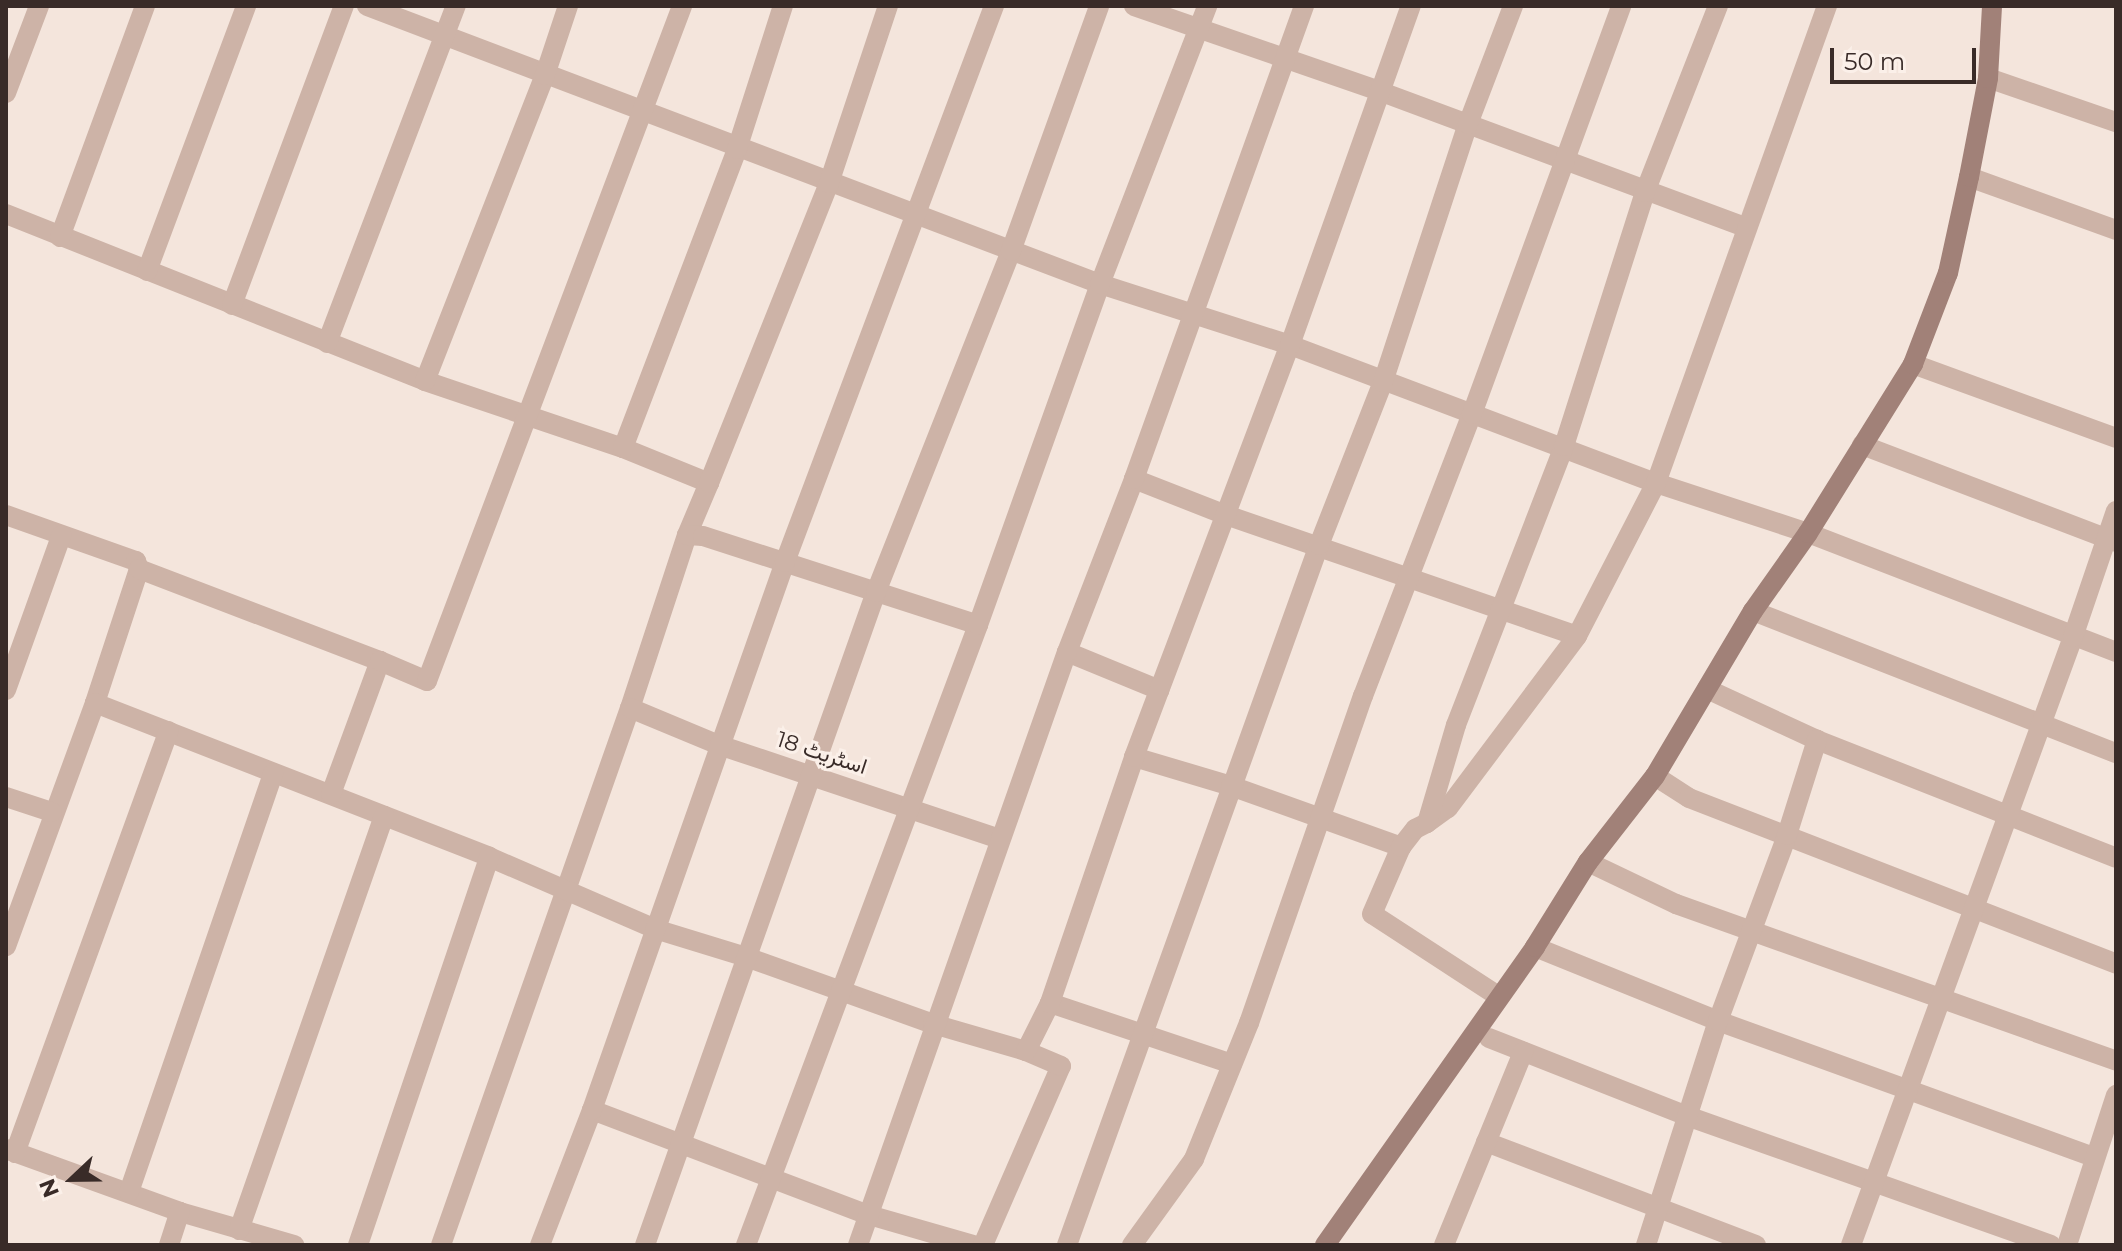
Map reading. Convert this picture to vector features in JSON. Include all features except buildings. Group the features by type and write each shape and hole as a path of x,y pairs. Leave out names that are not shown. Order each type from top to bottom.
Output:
{"street":[{"path":"6,93 39,6"},
{"path":"60,237 145,6"},
{"path":"147,271 246,6"},
{"path":"232,305 344,6"},
{"path":"367,6 644,114 1100,284 1290,345 1656,483 1808,533 2116,652"},
{"path":"327,343 456,6"},
{"path":"425,381 545,75 568,6"},
{"path":"139,569 427,681 644,114 682,6"},
{"path":"623,448 737,149 783,6"},
{"path":"441,1245 630,708 687,535 829,183 888,6"},
{"path":"540,1245 592,1110 785,562 994,6"},
{"path":"645,1245 876,592 1011,251 1099,6"},
{"path":"1134,6 1379,91 1745,227"},
{"path":"746,1245 978,625 1100,284 1207,6"},
{"path":"858,1245 933,1024 1304,6"},
{"path":"1026,1051 1050,1003 1134,757 1290,345 1411,6"},
{"path":"1067,1245 1319,545 1383,382 1468,124 1513,6"},
{"path":"1132,1245 1194,1159 1232,1064 1621,6"},
{"path":"1427,823 1456,725 1564,446 1645,192 1718,6"},
{"path":"1498,996 1372,914 1401,847 1415,829 1448,808 1577,636 1656,483 1745,227 1827,6"},
{"path":"1325,1245 1535,947 1588,862 1655,776 1753,611 1808,533 1913,364 1948,273 1988,78 1992,6"},
{"path":"1988,78 2116,122"},
{"path":"1969,177 2116,230"},
{"path":"6,214 425,381 623,448 709,483"},
{"path":"1913,364 2116,438"},
{"path":"1862,445 2111,540"},
{"path":"1134,479 1226,515 1501,607 1577,636"},
{"path":"1851,1245 2111,540 2116,511"},
{"path":"6,515 136,561 139,569 95,703 52,812 6,946"},
{"path":"687,535 703,536 978,625"},
{"path":"6,690 61,536"},
{"path":"1753,611 2116,753"},
{"path":"1067,652 1159,690"},
{"path":"331,794 380,661"},
{"path":"1707,689 1817,740 2116,858"},
{"path":"95,703 489,857 655,929 749,958 933,1024 1026,1051 1061,1066 983,1245"},
{"name":"اسٹریٹ 18","path":"630,708 719,745 1000,839"},
{"path":"169,731 11,1151 180,1212 294,1245"},
{"path":"1646,1245 1718,1021 1787,835 1817,740"},
{"path":"1134,757 1231,786 1401,847"},
{"path":"129,1192 273,773"},
{"path":"1655,776 1689,798 2116,964"},
{"path":"6,797 52,812"},
{"path":"239,1230 384,816"},
{"path":"358,1245 489,857"},
{"path":"1588,862 1676,904 1751,928 2116,1061"},
{"path":"1535,947 1718,1021 2093,1157"},
{"path":"1050,1003 1232,1064"},
{"path":"1489,1038 1687,1116 2051,1245"},
{"path":"1448,1244 1523,1052"},
{"path":"2067,1245 2093,1157 2116,1095"},
{"path":"592,1110 869,1215 973,1245"},
{"path":"1486,1142 1756,1245"},
{"path":"169,1245 180,1212"}]}
